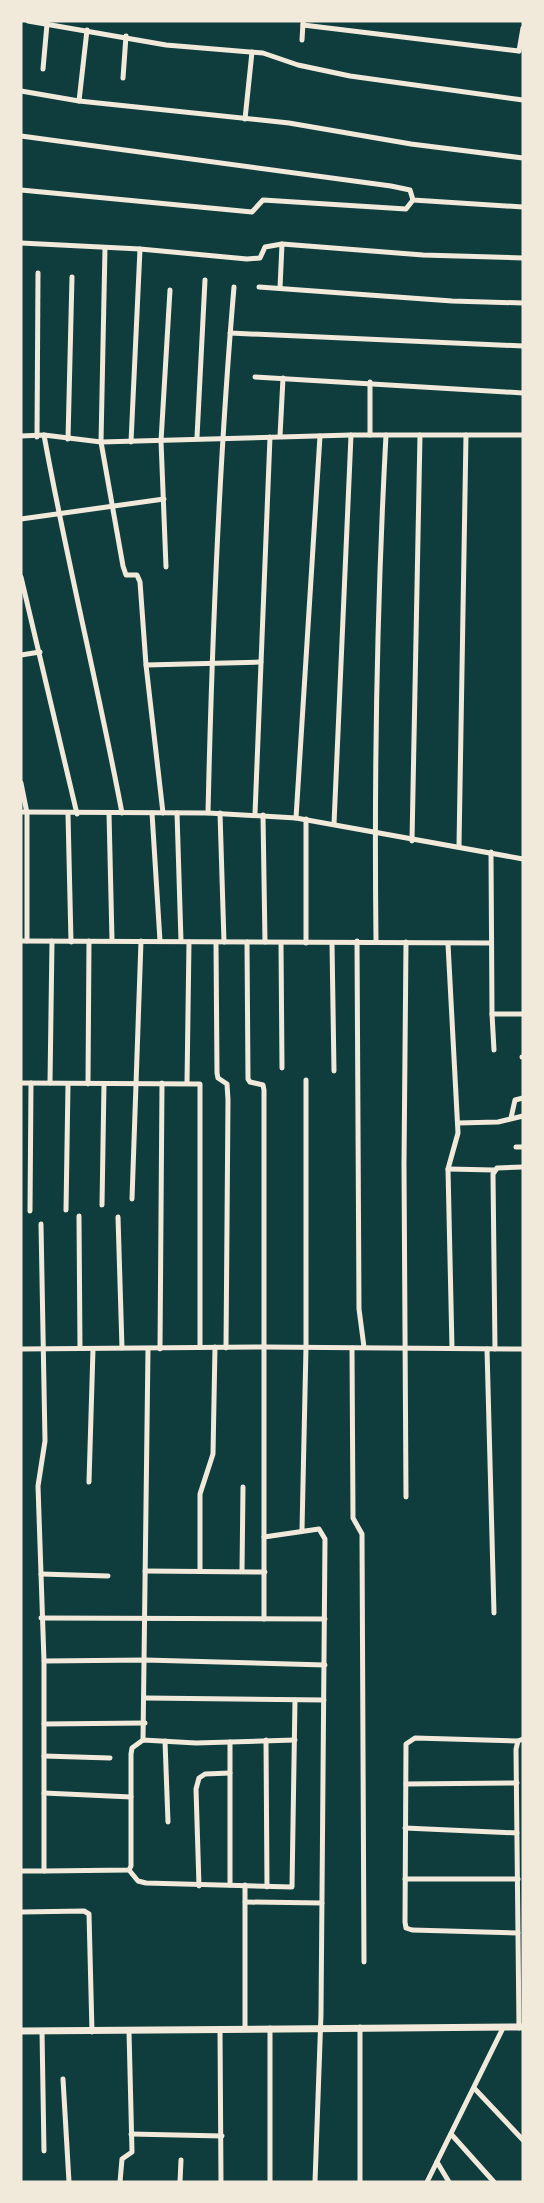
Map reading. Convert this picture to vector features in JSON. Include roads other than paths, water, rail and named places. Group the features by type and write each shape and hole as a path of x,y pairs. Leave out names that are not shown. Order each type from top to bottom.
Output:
{"street":[{"path":"28,21 204,49 252,52 350,76 523,100"},
{"path":"302,40 304,23 521,53 523,28"},
{"path":"43,69 47,24"},
{"path":"79,100 87,30"},
{"path":"123,78 126,36"},
{"path":"245,118 252,52"},
{"path":"21,91 79,100 245,118 523,158"},
{"path":"21,136 391,186 410,190 413,200"},
{"path":"21,190 252,212 263,200 406,209 413,200"},
{"path":"413,200 523,207"},
{"path":"21,243 140,249 254,259 262,256 266,247 282,244 423,255 523,258"},
{"path":"280,288 282,244"},
{"path":"105,248 101,442 125,573 137,575 140,582 146,665 163,813"},
{"path":"131,442 140,249"},
{"path":"37,437 38,273"},
{"path":"68,439 72,277"},
{"path":"197,437 205,280"},
{"path":"208,813 212,663 223,438 234,287"},
{"path":"259,287 452,301 523,303"},
{"path":"166,567 161,441 170,290"},
{"path":"230,333 523,346"},
{"path":"255,377 370,382 523,393"},
{"path":"280,436 283,378"},
{"path":"370,382 370,435"},
{"path":"44,435 58,514 95,672 122,813"},
{"path":"21,436 44,435 101,442 131,442 197,437 523,435"},
{"path":"334,824 351,435"},
{"path":"376,941 375,833 380,539 386,435"},
{"path":"412,840 420,435"},
{"path":"459,846 466,435"},
{"path":"255,814 270,436"},
{"path":"296,818 320,436"},
{"path":"21,519 164,499"},
{"path":"21,577 77,814"},
{"path":"21,611 30,609"},
{"path":"21,655 40,652"},
{"path":"146,665 261,662"},
{"path":"21,783 24,812 24,941 491,943"},
{"path":"24,812 255,814 306,819 523,859"},
{"path":"109,813 112,940"},
{"path":"152,813 160,941"},
{"path":"177,813 181,941"},
{"path":"220,813 224,942"},
{"path":"68,814 71,942"},
{"path":"263,815 266,942"},
{"path":"306,819 306,943"},
{"path":"491,852 492,1014 495,1050"},
{"path":"50,1083 52,941"},
{"path":"88,1084 89,941"},
{"path":"132,1199 141,941"},
{"path":"357,941 359,1309 364,1347"},
{"path":"187,1083 189,942"},
{"path":"247,942 248,1079 250,1082 263,1085 264,1090 264,1619"},
{"path":"406,942 404,1164 406,1497"},
{"path":"216,943 217,1073 218,1078 227,1084 228,1100 226,1348"},
{"path":"281,943 282,1068"},
{"path":"332,943 334,1071"},
{"path":"448,944 458,1123 456,1142 448,1169 452,1348"},
{"path":"492,1014 523,1014"},
{"path":"302,1530 306,1347 306,1080"},
{"path":"21,1083 197,1082 200,1085 200,1347"},
{"path":"30,1211 31,1083"},
{"path":"160,1349 162,1083"},
{"path":"66,1210 68,1084"},
{"path":"102,1205 104,1084"},
{"path":"511,1118 515,1100 523,1098"},
{"path":"458,1123 498,1122 523,1116"},
{"path":"448,1169 494,1170 502,1167 523,1167"},
{"path":"494,1170 495,1349"},
{"path":"79,1216 80,1348"},
{"path":"118,1217 122,1348"},
{"path":"41,1224 45,1441 38,1486 44,1661 44,1871"},
{"path":"200,1571 200,1494 213,1454 215,1347"},
{"path":"21,1349 406,1347 523,1349"},
{"path":"352,1348 353,1518 362,1534 364,1962"},
{"path":"89,1482 93,1349"},
{"path":"143,1740 148,1349"},
{"path":"487,1349 494,1612"},
{"path":"242,1571 243,1487"},
{"path":"264,1537 319,1529 324,1535 322,1903 315,2182"},
{"path":"145,1571 265,1572"},
{"path":"41,1574 108,1576"},
{"path":"41,1618 325,1619"},
{"path":"44,1661 145,1660 325,1665"},
{"path":"145,1698 324,1700"},
{"path":"129,1870 138,1881 199,1886 287,1888 294,1885 295,1700"},
{"path":"44,1724 145,1723"},
{"path":"21,2031 521,2027 517,1833 520,1740 442,1738 409,1740 406,1744 406,1928 518,1933"},
{"path":"129,1870 131,1866 130,1754 132,1748 143,1740 230,1742 295,1740"},
{"path":"266,1740 267,1887"},
{"path":"165,1741 168,1822"},
{"path":"230,1742 230,1885"},
{"path":"44,1756 110,1758"},
{"path":"199,1886 196,1789 199,1778 205,1774 230,1773"},
{"path":"406,1784 517,1783"},
{"path":"44,1793 131,1797"},
{"path":"405,1828 517,1833"},
{"path":"21,1871 129,1870"},
{"path":"405,1879 518,1880"},
{"path":"245,1886 245,2029"},
{"path":"245,1902 322,1903"},
{"path":"21,1912 84,1911 89,1914 92,2032"},
{"path":"360,2027 360,2182"},
{"path":"270,2028 270,2182"},
{"path":"427,2182 503,2028"},
{"path":"220,2029 221,2182"},
{"path":"42,2031 44,2151"},
{"path":"120,2182 122,2159 132,2152 129,2031"},
{"path":"63,2079 69,2182"},
{"path":"474,2088 523,2140"},
{"path":"131,2134 222,2136"},
{"path":"451,2134 494,2182"},
{"path":"180,2182 181,2160"},
{"path":"437,2162 450,2182"}]}
